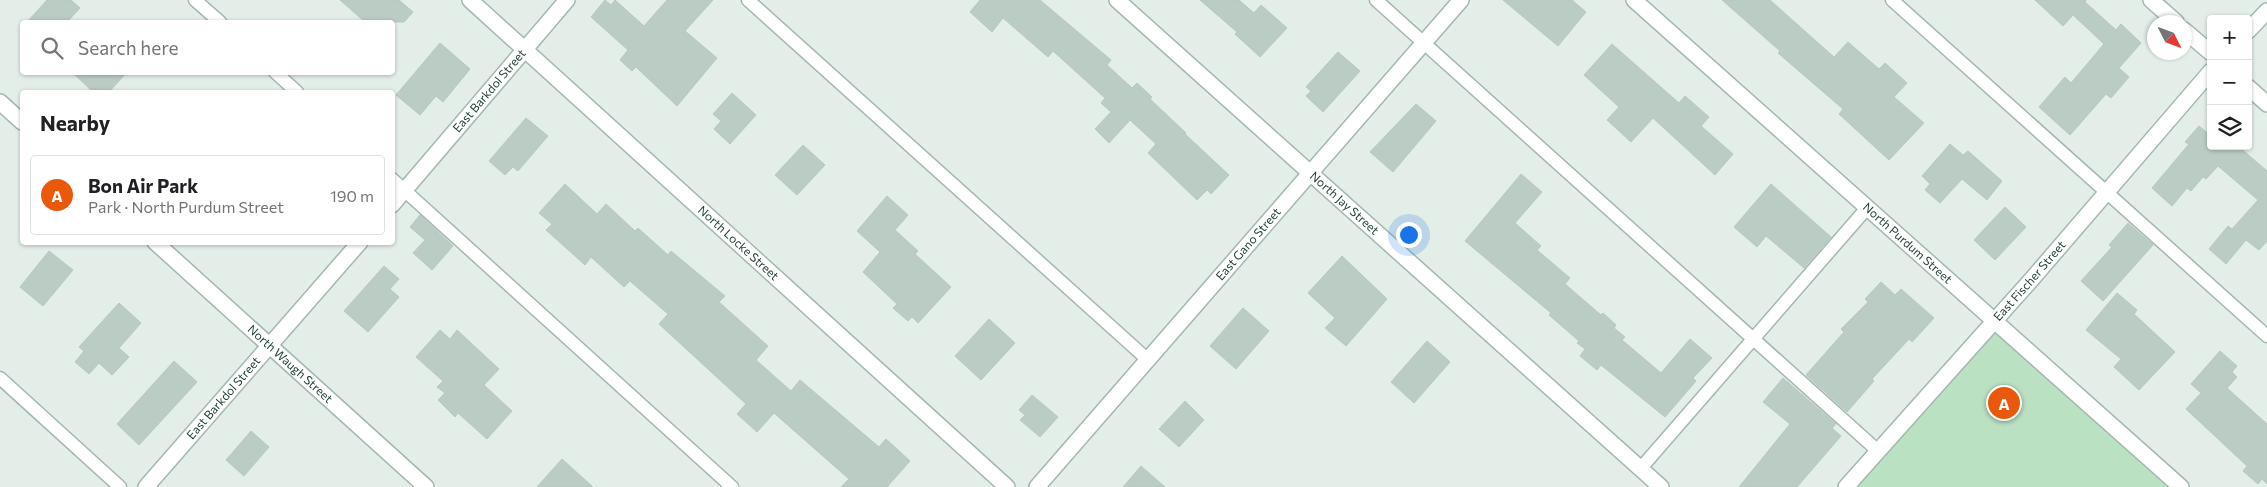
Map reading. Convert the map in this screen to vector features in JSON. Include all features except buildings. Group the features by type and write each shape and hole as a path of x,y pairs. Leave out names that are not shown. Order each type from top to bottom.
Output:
{"street":[{"name":"North Locke Street","path":"470,0 1007,487"},
{"name":"East Barkdol Street","path":"395,202 567,0"},
{"name":"North Jay Street","path":"1117,0 1661,487"},
{"name":"East Gano Street","path":"1037,487 1461,0"},
{"name":"North Purdum Street","path":"1634,0 2181,487"},
{"path":"2151,0 2168,15"},
{"path":"2252,27 2267,11"},
{"path":"2192,37 2207,50"},
{"name":"East Fischer Street","path":"1846,487 1995,320 2207,77"},
{"path":"2252,91 2267,104"},
{"path":"0,102 20,120"},
{"name":"North Waugh Street","path":"158,245 426,487"},
{"name":"East Barkdol Street","path":"146,487 357,245"}],"lane":[{"path":"195,0 218,20"},
{"path":"748,0 1147,359"},
{"path":"1376,0 1422,44 1754,338 1878,451"},
{"path":"1892,0 2267,336"},
{"path":"278,75 295,90"},
{"path":"395,182 732,487"},
{"path":"1641,468 1867,208"},
{"path":"0,378 120,487"}],"green space":[{"path":"1995,320 2181,487 1847,487"}],"place":[{"name":"Bon Air Park","path":"2004,403"}]}
